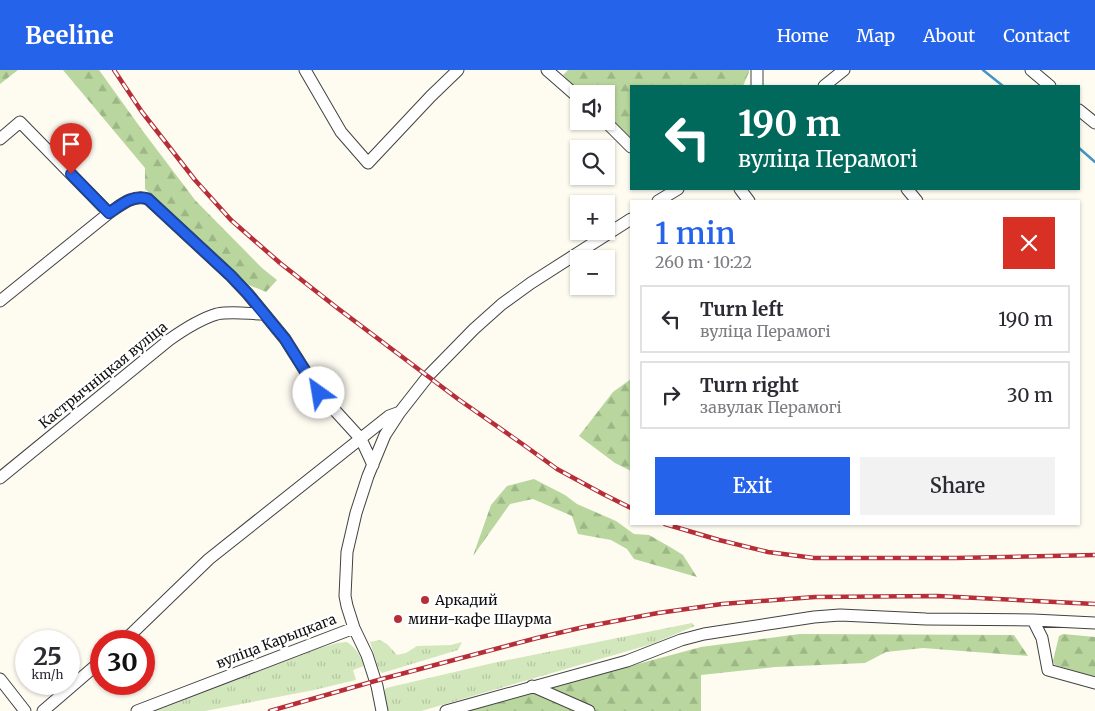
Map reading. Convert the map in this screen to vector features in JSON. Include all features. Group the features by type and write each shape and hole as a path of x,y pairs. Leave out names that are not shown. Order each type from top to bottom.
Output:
{"street":[{"path":"305,70 341,132 368,163 458,70"},
{"path":"547,70 570,90"},
{"path":"757,70 757,85"},
{"path":"825,85 844,70"},
{"path":"1031,70 1049,85"},
{"path":"1080,111 1095,123"},
{"path":"0,139 20,122 109,213"},
{"path":"614,130 630,146"},
{"path":"659,200 671,190"},
{"path":"741,190 749,200"},
{"path":"908,190 916,200"},
{"path":"0,301 124,202 133,198 142,197 148,199 248,294 285,339 319,393 361,439 373,465"},
{"name":"вуліца Карыцкага","path":"136,711 354,628 345,596 347,552 356,513 373,465 385,435 400,412 429,375 474,329 502,304 630,219"},
{"path":"242,313 248,294"},
{"name":"Кастрычніцкая вуліца","path":"0,478 161,346 182,331 218,314 264,314"},
{"name":"вуліца Карыцкага","path":"135,630 209,559 389,416 400,412"},
{"path":"446,711 627,661 681,640 704,634 814,617 840,615 926,620 1033,620 1095,623"},
{"path":"1033,620 1042,638 1048,670 1095,683"},
{"path":"354,628 367,655 378,686 382,711"},
{"path":"43,711 90,670"},
{"path":"0,679 25,711"},
{"path":"532,686 589,711"}],"green space":[{"path":"0,70 18,70 0,84"},
{"path":"63,70 99,70 195,200 262,268 277,280 266,292 249,285 145,189 145,168"},
{"path":"568,70 749,70 743,85 630,85 630,137 615,123 615,85 574,85 563,75"},
{"path":"630,380 630,470 615,463 579,436 613,392"},
{"path":"534,479 565,495 577,504 616,521 634,534 649,535 670,547 683,555 697,577 634,559 627,549 611,540 578,534 572,516 533,499 510,504 473,556 491,505 507,486"},
{"path":"692,623 695,626 652,644 421,711 388,711 384,692 386,688 493,663"},
{"path":"800,634 1014,635 1028,656 923,648 886,652 865,663 775,667 701,675 701,711 464,711 701,647"},
{"path":"1063,634 1095,637 1095,677 1055,665 1053,661 1059,636"},
{"path":"380,640 387,644 397,655 406,653 417,646 451,645 462,642 458,650 382,673 379,670 370,642"},
{"path":"347,642 358,652 364,666 353,670 356,680 205,711 156,711 317,649"}],"waterway":[{"path":"983,70 1002,85"},
{"path":"1080,149 1095,162"}],"railway":[{"path":"114,70 142,112 195,180 231,220 280,263 458,399 557,469 630,508"},
{"path":"668,525 768,552 814,558 956,558 1095,555"},
{"path":"270,711 537,638 658,613 722,604 815,597 937,596 1095,604"}],"place":[{"name":"Аркадий","path":"425,600"},
{"name":"мини-кафе Шаурма","path":"398,619"}],"route":[{"path":"71,174 109,213 133,198 142,197 148,199 248,294 285,339 319,393"}]}
